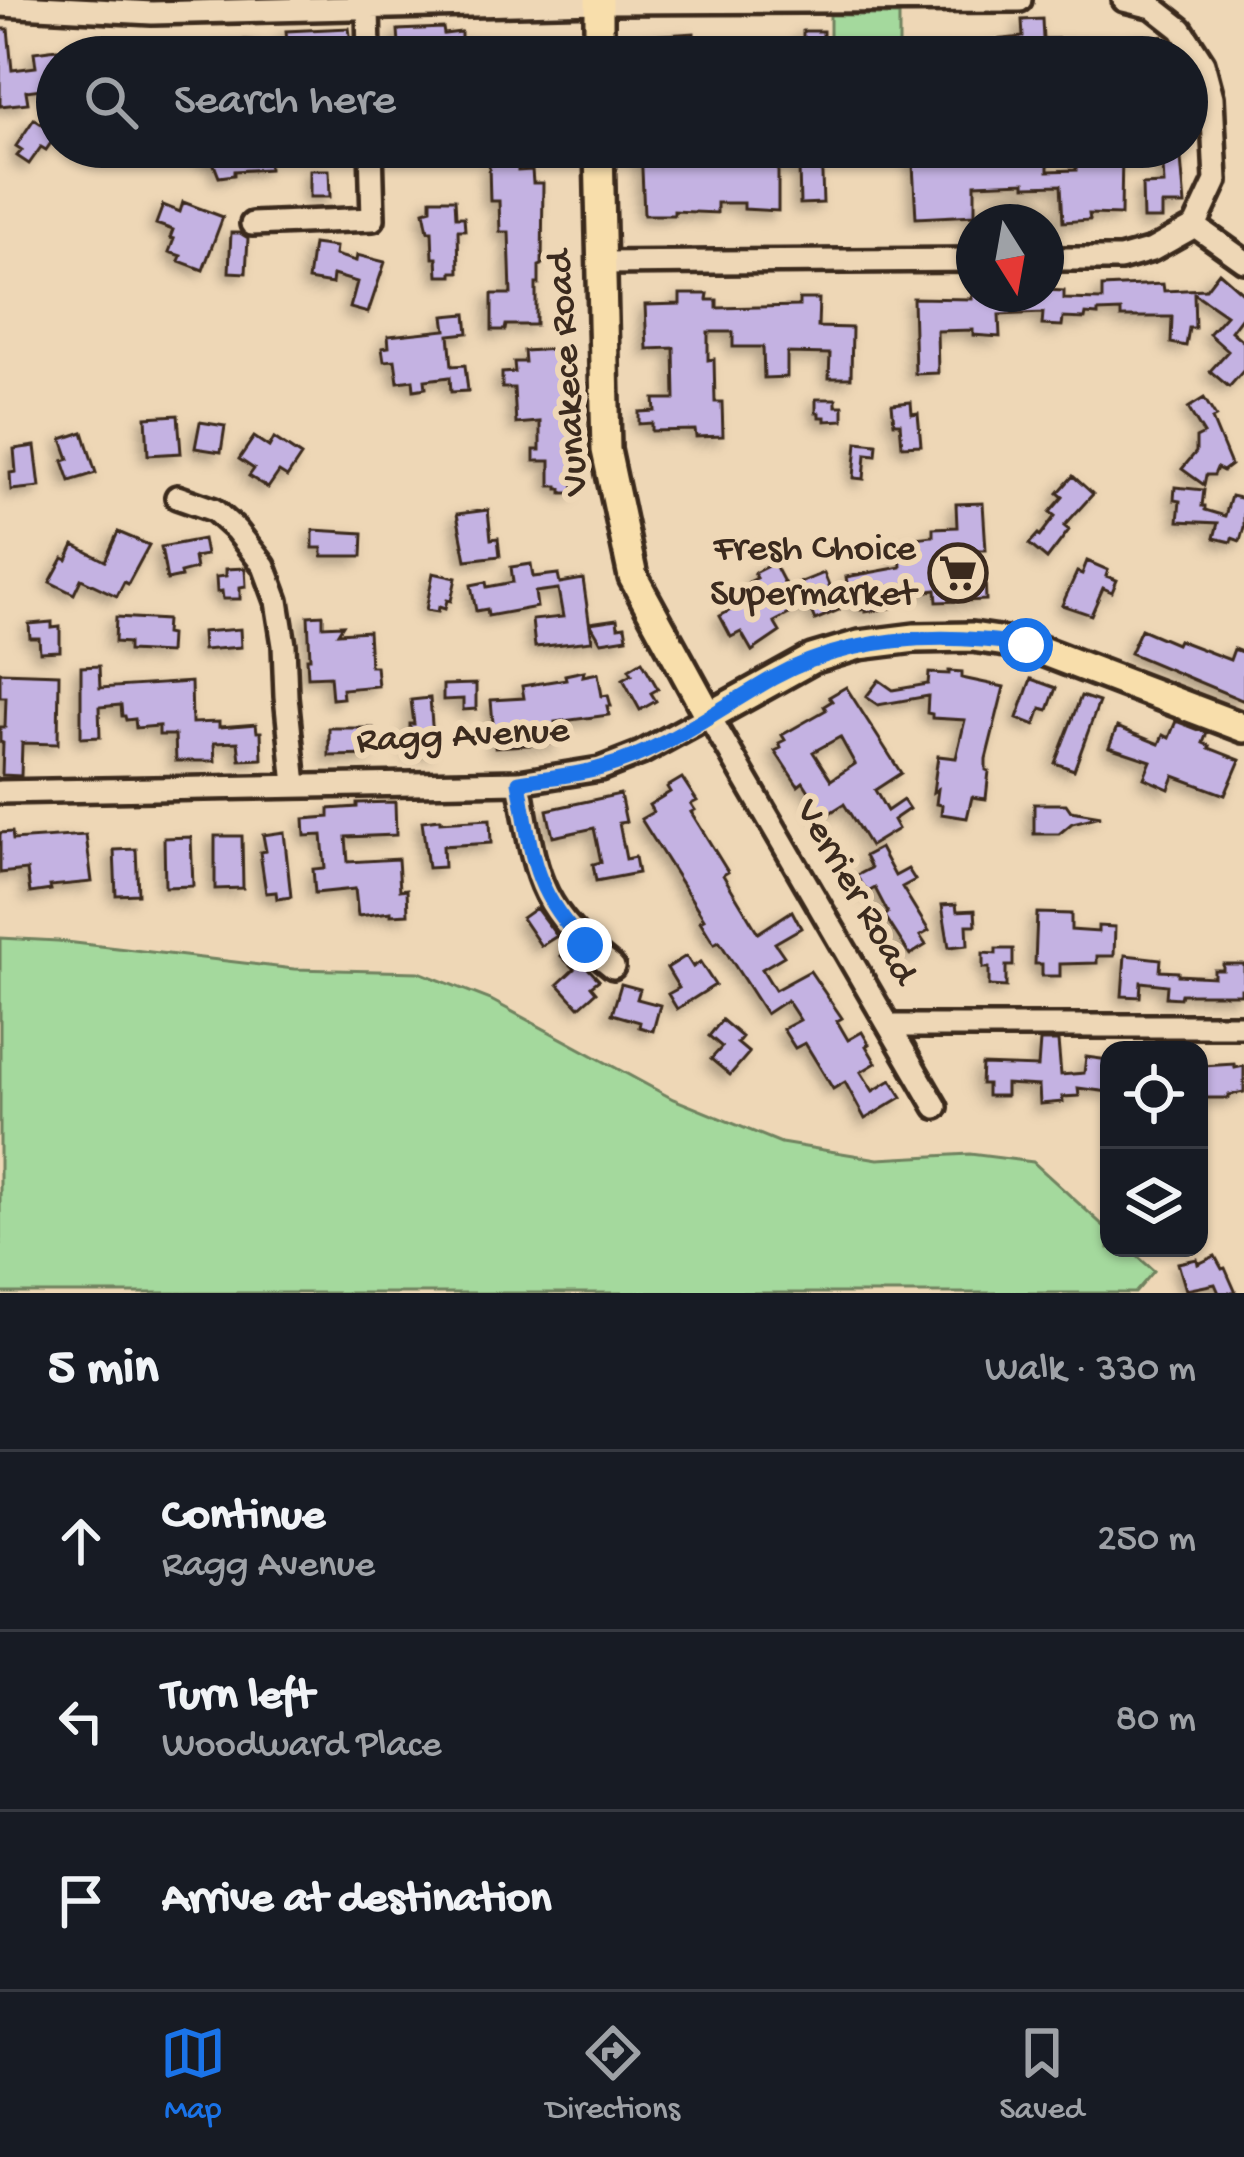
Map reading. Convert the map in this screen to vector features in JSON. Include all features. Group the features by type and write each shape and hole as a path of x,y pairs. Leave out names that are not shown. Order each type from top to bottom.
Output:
{"main road":[{"path":"598,1 599,36"},
{"name":"Vunakece Road","path":"599,168 606,450 623,540 633,577 709,716"},
{"name":"Ragg Avenue","path":"709,716 812,658 859,645 972,637 1026,645 1244,728"}],"street":[{"path":"0,5 152,13 598,1 1020,0"},
{"path":"1124,0 1153,7 1186,36"},
{"path":"368,7 369,36"},
{"path":"1064,259 1120,259 1152,250 1195,226 1216,181 1208,82"},
{"path":"252,224 373,219 372,168"},
{"path":"1195,226 1244,261"},
{"path":"600,263 956,260"},
{"path":"177,497 214,510 264,566 277,601 284,645 295,785"},
{"name":"Ragg Avenue","path":"0,792 519,782 600,769 709,716"},
{"name":"Verrier Road","path":"709,716 936,1107"},
{"path":"519,782 536,872 546,897 585,945 613,967"},
{"path":"889,1025 1244,1026"}],"green space":[{"path":"830,15 899,15 899,36 830,36"},
{"path":"0,938 294,969 419,972 491,1000 673,1099 781,1143 878,1159 970,1154 1033,1162 1100,1223 1100,1257 1138,1257 1154,1271 1135,1293 0,1293"}],"building":[{"path":"1042,19 1043,36 1023,36 1022,20"},
{"path":"349,28 350,36 286,36 286,31"},
{"path":"443,28 444,34 461,32 461,36 398,36 398,30"},
{"path":"0,29 8,29 12,70 36,67 36,90 26,91 28,103 0,106"},
{"path":"803,31 823,31 823,36 803,36"},
{"path":"36,120 36,154 29,164 17,156 22,150 16,146"},
{"path":"215,168 269,168 234,171 234,175 219,177"},
{"path":"489,168 532,170 533,183 543,183 536,325 492,330 492,294 511,294 509,232 500,232 499,201 490,201"},
{"path":"642,168 778,168 778,211 717,203 717,213 644,215"},
{"path":"799,168 822,168 823,203 800,204"},
{"path":"913,168 1122,168 1121,215 1089,214 1090,220 1064,222 1061,185 1025,186 1025,182 975,184 975,204 956,204 956,216 916,218"},
{"path":"1163,168 1182,168 1185,205 1162,205 1162,219 1143,219 1142,185 1164,184"},
{"path":"310,170 329,170 330,197 310,197"},
{"path":"431,199 455,199 456,217 464,217 465,230 458,230 459,272 452,276 438,276 437,258 433,258 432,231 428,231 424,211 431,209"},
{"path":"183,202 223,217 203,270 169,252 173,230 156,224 163,205 180,212"},
{"path":"231,233 248,238 246,273 229,272"},
{"path":"313,244 336,247 335,255 356,261 357,255 385,262 368,313 350,308 357,282 333,275 332,284 308,280"},
{"path":"1219,272 1244,294 1244,314 1231,331 1244,342 1244,370 1229,387 1210,371 1228,351 1209,334 1226,315 1194,293 1195,328 1189,328 1186,346 1171,343 1172,317 1098,312 1086,314 1085,319 1063,318 1062,326 1042,325 1043,313 999,315 1000,337 973,335 973,330 937,331 938,373 915,374 913,298 956,299 956,312 1064,312 1064,299 1102,300 1102,287 1163,284 1164,291 1206,289"},
{"path":"680,294 708,294 707,300 717,300 717,308 799,306 799,299 819,299 818,327 852,328 851,378 829,378 830,354 787,353 787,377 764,378 763,347 733,347 733,332 708,332 708,360 714,359 715,402 722,402 723,436 696,437 695,430 652,431 652,423 639,424 639,412 655,411 654,399 675,399 674,348 647,349 645,305 680,304"},
{"path":"466,314 468,333 449,335 452,366 465,365 468,391 451,392 450,377 425,380 426,388 414,390 413,380 398,382 395,360 384,361 382,348 389,347 388,336 446,330 444,316"},
{"path":"557,349 558,363 567,363 567,371 574,371 574,385 569,385 574,493 550,486 550,461 534,461 534,450 540,450 540,422 516,424 514,388 502,388 502,373 515,372 514,362 525,362 524,351"},
{"path":"1204,398 1216,417 1212,419 1231,465 1206,475 1204,485 1182,469 1196,452 1196,438 1204,434 1188,408"},
{"path":"816,399 836,399 836,406 843,406 843,420 819,417"},
{"path":"911,402 912,414 918,413 921,445 902,446 892,404"},
{"path":"178,415 181,453 148,455 146,417"},
{"path":"200,422 225,426 221,452 195,448"},
{"path":"83,432 96,473 70,481 62,439"},
{"path":"254,437 269,447 274,438 301,456 287,477 279,472 268,488 249,476 254,469 239,459"},
{"path":"857,442 877,444 876,455 866,454 864,479 854,478"},
{"path":"35,446 40,487 11,490 10,473 16,472 14,449"},
{"path":"1073,476 1093,494 1064,526 1069,530 1047,559 1029,544 1055,516 1050,512 1063,497 1058,493"},
{"path":"1175,487 1204,490 1205,510 1225,516 1231,496 1244,499 1240,541 1214,538 1218,523 1178,521 1180,501 1174,500"},
{"path":"983,503 986,550 975,550 976,576 985,576 986,600 937,602 936,590 913,593 911,583 887,587 891,608 865,612 859,602 851,605 846,577 901,567 905,539 933,536 933,528 957,527 956,504"},
{"path":"488,510 491,539 498,538 500,556 466,560 457,514"},
{"path":"313,530 363,533 362,556 322,556 322,548 313,548"},
{"path":"118,532 149,545 117,596 81,579 74,594 50,582 74,545 105,561"},
{"path":"203,539 206,555 194,557 196,569 167,580 161,547"},
{"path":"1087,561 1108,570 1106,576 1117,580 1112,592 1103,588 1091,615 1062,605"},
{"path":"774,563 787,588 824,573 839,610 815,620 808,604 774,622 780,632 752,651 741,632 731,637 720,616 756,596 749,582 757,578 754,573"},
{"path":"531,564 533,577 558,574 560,583 583,579 592,641 535,647 532,620 563,617 558,589 535,592 537,607 488,616 487,609 476,611 471,585 513,582 511,567"},
{"path":"245,568 246,586 240,587 240,599 223,599 216,577 226,576 226,569"},
{"path":"433,573 456,578 451,601 438,612 426,610"},
{"path":"323,615 323,626 343,625 338,633 368,631 370,666 376,666 378,686 342,689 343,698 332,699 330,676 308,677 308,616"},
{"path":"116,617 166,620 169,653 128,651 128,643 115,642"},
{"path":"617,619 618,627 625,626 627,638 601,642 590,623"},
{"path":"52,622 52,628 60,627 60,651 40,652 39,638 30,638 29,624"},
{"path":"240,629 241,647 203,650 202,632"},
{"path":"1141,629 1230,660 1234,649 1244,653 1244,701 1130,653"},
{"path":"642,661 658,689 651,693 656,701 640,710 623,679"},
{"path":"99,666 100,688 191,682 192,723 256,724 262,759 240,760 238,742 214,743 215,761 176,761 175,735 159,735 159,726 136,728 135,719 122,716 121,705 99,707 100,737 81,738 81,667"},
{"path":"584,671 583,676 598,673 602,696 608,695 611,706 607,706 609,715 555,722 559,743 495,747 491,700 524,698 522,686"},
{"path":"949,671 1004,687 986,759 986,799 972,797 967,818 941,814 942,805 936,804 938,789 933,792 938,756 956,758 965,720 932,718 927,713 928,696 878,705 866,697 879,680 893,690 928,684 929,673"},
{"path":"0,672 59,674 58,744 22,743 21,776 2,775 0,727 5,727 6,697 0,697"},
{"path":"1031,679 1056,688 1048,710 1041,708 1035,725 1017,718"},
{"path":"476,684 476,709 463,710 463,699 443,700 443,685"},
{"path":"846,687 901,773 875,790 887,811 903,800 909,809 893,820 898,829 870,846 844,804 825,816 775,751 785,740 782,735 826,710 824,706 832,701 829,697","holes":["840,737 855,764 831,780 813,752"]},
{"path":"1081,696 1099,702 1074,770 1055,763"},
{"path":"430,698 434,752 410,752 411,700"},
{"path":"1176,721 1207,733 1203,743 1209,748 1240,760 1225,795 1174,776 1169,789 1144,778 1151,761 1109,747 1117,727 1159,744 1163,735 1169,738"},
{"path":"329,728 373,728 373,755 329,756"},
{"path":"682,778 697,801 691,804 695,810 691,812 758,933 792,911 801,928 775,943 784,956 762,969 775,990 810,971 842,1018 837,1021 848,1040 862,1032 869,1044 876,1063 861,1072 873,1091 891,1080 902,1097 865,1119 845,1082 833,1089 805,1043 795,1048 783,1029 800,1020 787,1000 766,1014 719,941 714,944 700,921 704,919 641,819 653,812 649,805 670,792 667,787"},
{"path":"620,794 626,822 619,823 626,859 635,857 638,873 596,881 593,864 601,862 594,828 553,837 547,810"},
{"path":"395,802 396,835 346,837 348,862 398,859 408,914 358,916 355,889 315,893 313,869 325,868 322,835 305,836 304,819 329,817 329,809 357,807 357,803"},
{"path":"1034,804 1066,804 1071,811 1101,816 1072,823 1059,834 1034,834"},
{"path":"490,819 491,843 443,846 444,867 428,868 422,821"},
{"path":"12,832 13,840 86,835 92,882 30,893 27,870 0,873 0,833"},
{"path":"284,832 291,897 277,899 276,892 266,893 260,852 266,851 263,835"},
{"path":"215,836 242,836 243,888 215,889"},
{"path":"191,837 193,886 165,887 164,838"},
{"path":"880,848 895,876 908,869 915,880 902,887 929,931 920,936 926,945 910,955 885,916 888,913 875,888 868,892 856,876 871,868 865,856"},
{"path":"136,849 138,894 116,895 114,850"},
{"path":"956,904 957,911 975,910 976,925 967,925 968,945 949,947 942,905"},
{"path":"536,908 557,936 541,946 522,918"},
{"path":"1037,913 1071,914 1071,930 1098,932 1098,926 1115,927 1114,956 1097,956 1097,963 1060,964 1060,976 1042,976 1042,964 1035,964"},
{"path":"568,947 599,980 591,986 596,992 579,1007 558,984 574,969 561,956"},
{"path":"996,949 1013,949 1013,966 1006,966 1006,987 989,986 989,968 983,968 983,953 996,954"},
{"path":"1125,955 1161,959 1160,971 1178,975 1214,977 1214,970 1223,970 1223,964 1244,964 1244,989 1241,994 1181,994 1180,998 1166,997 1167,985 1141,982 1140,997 1122,996"},
{"path":"686,956 693,967 700,962 715,985 677,1009 668,994 679,988 667,968"},
{"path":"621,984 640,989 637,999 660,1005 653,1031 612,1014"},
{"path":"722,1020 742,1037 737,1043 749,1053 730,1075 711,1059 722,1047 709,1036"},
{"path":"1040,1041 1058,1041 1061,1075 1084,1073 1086,1057 1100,1059 1100,1091 1078,1088 1079,1096 1040,1104 1039,1086 1006,1084 1006,1096 987,1096 987,1084 981,1084 982,1065 1038,1067"},
{"path":"1208,1066 1244,1066 1244,1092 1208,1098"},
{"path":"1215,1256 1236,1293 1219,1293 1215,1284 1186,1290 1178,1263 1197,1259 1198,1264"}],"place":[{"name":"Fresh Choice Supermarket","path":"958,573"}],"route":[{"path":"585,945 546,897 536,872 519,782 600,769 641,753 812,658 859,645 972,637 1026,645"}]}
